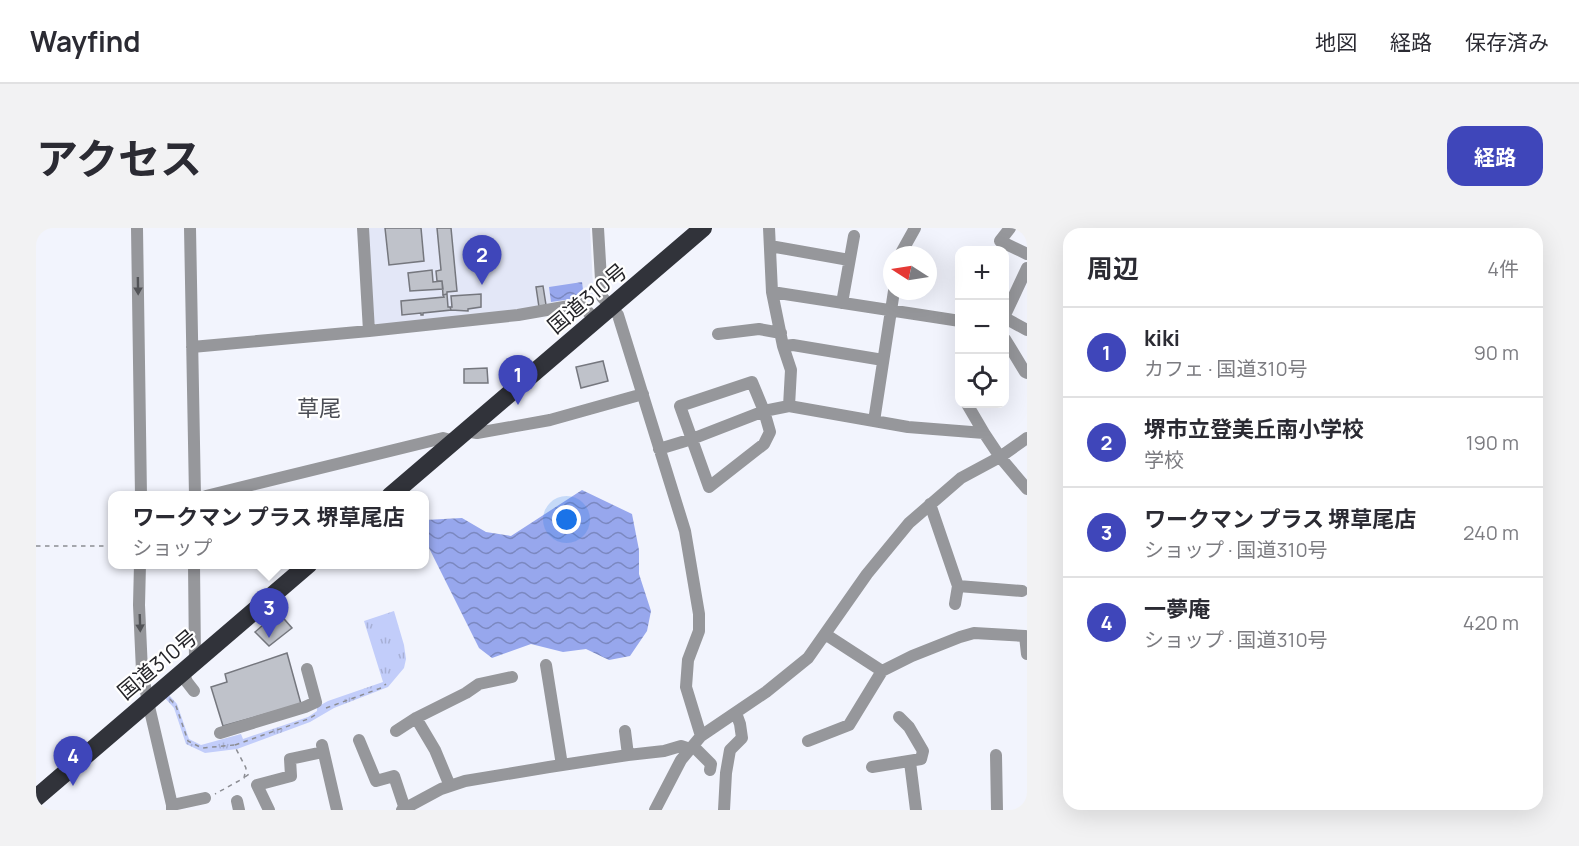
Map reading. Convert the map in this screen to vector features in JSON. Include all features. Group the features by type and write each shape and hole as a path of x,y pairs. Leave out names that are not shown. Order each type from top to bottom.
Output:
{"highway":[{"name":"国道310号","path":"395,491 703,228"},
{"name":"国道310号","path":"36,798 303,569"}],"street":[{"path":"137,228 141,491"},
{"path":"190,228 195,491"},
{"path":"363,228 369,331"},
{"path":"598,228 602,297 618,315 685,531 699,614 699,632 688,660 686,687 694,744 711,764 710,770"},
{"path":"769,228 772,292 790,370 789,406"},
{"path":"905,246 915,228"},
{"path":"998,246 1010,228"},
{"path":"842,303 854,236"},
{"path":"770,246 849,260"},
{"path":"1009,249 1027,254"},
{"path":"1009,311 1022,294 1027,268"},
{"path":"772,292 955,320"},
{"path":"874,421 893,300"},
{"path":"192,347 518,315 581,304 595,320"},
{"path":"1009,319 1027,330"},
{"path":"718,334 759,328 793,345 883,360"},
{"path":"1009,346 1024,372 1027,373"},
{"path":"752,382 764,411 770,432 764,444 709,488 680,406 752,382"},
{"path":"223,491 443,438 550,420 643,394"},
{"path":"659,449 692,439 764,411 789,406 908,427 984,433"},
{"path":"969,408 1000,457 1027,489"},
{"path":"655,810 681,760 694,744 766,692 808,658 867,574 909,523 962,478 1000,457 1027,438"},
{"path":"930,504 958,586 955,604"},
{"path":"140,569 142,671 172,808 206,798"},
{"path":"194,569 187,682 194,691"},
{"path":"958,586 1022,591"},
{"path":"808,741 849,725 882,671 912,656 974,633 1024,636 1027,654"},
{"path":"825,634 882,671"},
{"path":"546,665 562,765"},
{"path":"220,733 316,702 307,669"},
{"path":"396,731 479,684 512,677"},
{"path":"724,810 730,750 742,738 736,712"},
{"path":"872,767 921,759 923,751 909,727 899,717"},
{"path":"416,718 435,750 450,786"},
{"path":"625,731 628,755"},
{"path":"359,740 376,781 394,776 404,809 441,789 465,781 628,755 664,752 694,744"},
{"path":"266,809 250,776 291,776 290,759 322,748 337,810"},
{"path":"996,755 997,810"},
{"path":"910,762 916,810"}],"path":[{"path":"36,546 108,546"},
{"path":"333,704 381,688 386,684"},
{"path":"162,689 176,706 188,741 202,748 234,745 285,727"},
{"path":"206,798 250,776 234,745"}],"shaded area":[{"path":"367,228 590,228 594,305 589,309 487,314 376,325 373,321"}],"green space":[{"path":"394,611 406,659 404,668 388,687 334,708 310,722 237,749 205,753 186,744 174,708 165,698 169,695 177,704 189,739 201,745 241,734 243,739 308,717 317,711 317,707 328,701 383,682 364,621"}],"water":[{"path":"582,282 584,297 551,302 549,287"},
{"path":"582,490 632,514 639,550 639,574 651,611 647,631 630,656 609,660 586,649 563,652 531,644 492,658 479,648 429,548 429,520 462,518 486,532 511,536"}],"building":[{"path":"385,228 421,228 424,261 389,265"},
{"path":"437,228 451,228 457,291 443,295 442,281 437,281 436,271 441,270"},
{"path":"432,270 433,282 442,281 443,289 410,291 408,273"},
{"path":"543,286 546,305 539,307 536,287"},
{"path":"447,294 448,307 451,310 423,313 423,315 421,313 402,315 401,301 444,297 443,295"},
{"path":"481,294 481,307 468,309 468,311 451,310 451,296"},
{"path":"603,361 608,381 581,388 576,367"},
{"path":"487,368 488,383 464,383 464,369"},
{"path":"278,612 292,628 269,646 255,632"},
{"path":"287,653 301,704 223,726 211,687 227,682 225,674"}],"place":[{"name":"堺市立登美丘南小学校","path":"482,285"},
{"name":"kiki","path":"518,405"},
{"name":"ワークマン プラス 堺草尾店","path":"269,638"},
{"name":"一夢庵","path":"73,786"}],"district":[{"name":"草尾","path":"319,408"}]}
